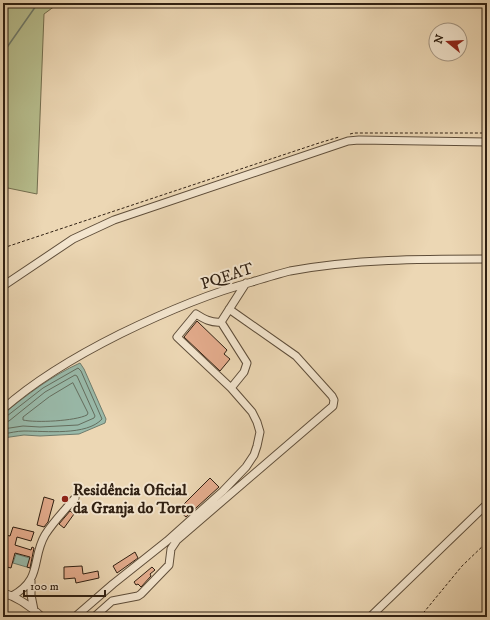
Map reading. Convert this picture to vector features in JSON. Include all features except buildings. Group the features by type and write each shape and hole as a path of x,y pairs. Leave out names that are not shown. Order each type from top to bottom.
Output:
{"lane":[{"path":"3,286 73,239 114,220 348,141 487,142"},
{"name":"PQEAT","path":"3,409 31,386 91,348 154,317 221,290 290,271 349,263 412,258 487,259"},
{"path":"221,322 246,283"},
{"path":"94,617 112,601 141,594 169,565 171,548 177,540 333,406 334,400 332,396 299,360 229,309"},
{"path":"75,617 113,584 167,541 223,491 246,467 254,455 260,432 252,412 230,388 176,337 196,314 204,319 216,323 221,322"},
{"path":"221,322 247,363 244,372 230,388"},
{"path":"12,596 25,587 31,579 36,568 42,543 46,534 75,498"},
{"path":"370,617 487,504"},
{"path":"31,579 31,595 34,610"},
{"path":"3,593 12,596 42,617"}],"path":[{"path":"420,617 462,566 487,542"}],"green space":[{"path":"3,3 59,3 44,14 37,194 3,187"}],"water":[{"path":"80,363 106,419 105,423 79,434 40,436 24,435 3,438 3,414 49,380"},
{"path":"16,554 33,559 30,568 13,563"}],"waterway":[{"path":"3,53 38,3"}],"place":[{"name":"Residência Oficial da Granja do Torto","path":"65,499"}]}
